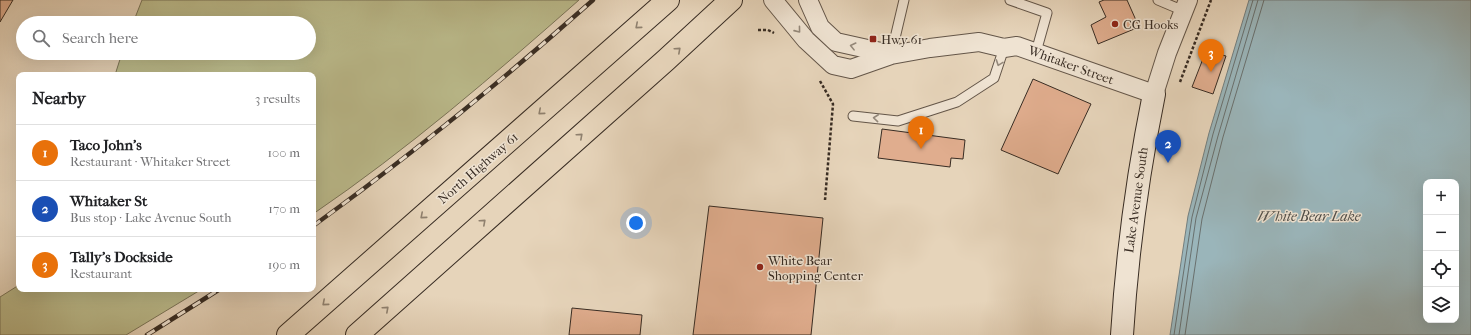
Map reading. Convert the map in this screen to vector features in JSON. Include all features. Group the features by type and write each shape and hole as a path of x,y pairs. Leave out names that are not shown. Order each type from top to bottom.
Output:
{"main road":[{"name":"North Highway 61","path":"288,335 668,0"},
{"path":"357,335 728,4"}],"street":[{"name":"Whitaker Street","path":"773,0 806,40 833,65 851,69 891,55 930,48 979,42 1004,48 1017,46 1154,94"},
{"name":"Whitaker Street","path":"808,0 820,27 836,42 891,55"},
{"name":"Lake Avenue South","path":"1122,335 1124,292 1134,208 1144,143 1154,94 1167,53 1186,6"}],"lane":[{"path":"891,55 904,0"},
{"path":"1010,0 1047,13 1036,52"},
{"path":"1158,0 1186,6"},
{"path":"854,116 898,121 957,102 994,78 1004,48"}],"path":[{"path":"1179,85 1211,0"},
{"path":"758,30 768,30 780,36"},
{"path":"817,77 833,104 825,200"}],"green space":[{"path":"142,0 579,0 482,84 416,138 348,190 316,212 316,72 116,72 120,60 316,60 316,16 136,16"},
{"path":"16,287 16,292 197,292 126,335 0,335 0,297"}],"water":[{"name":"White Bear Lake","path":"1249,0 1471,0 1471,335 1170,335 1188,216 1209,133"}],"building":[{"path":"0,0 13,0 0,22"},
{"path":"1104,0 1127,0 1139,27 1098,44 1091,25 1106,17 1099,2"},
{"path":"1206,51 1226,56 1213,94 1192,87"},
{"path":"1033,79 1091,104 1058,174 1001,150"},
{"path":"882,129 965,140 963,159 951,158 950,167 878,158"},
{"name":"White Bear Shopping Center","path":"709,206 823,218 811,335 693,335"},
{"path":"572,308 642,315 640,335 569,335"}],"railway":[{"path":"316,224 456,117 593,0"},
{"path":"147,335 215,292"}],"place":[{"name":"CG Hooks","path":"1115,24"},
{"name":"Hwy 61","path":"873,39"},
{"name":"Tally’s Dockside","path":"1211,72"},
{"name":"Taco John's","path":"921,149"},
{"name":"Whitaker St","path":"1168,163"},
{"name":"White Bear Shopping Center","path":"760,267"}]}
